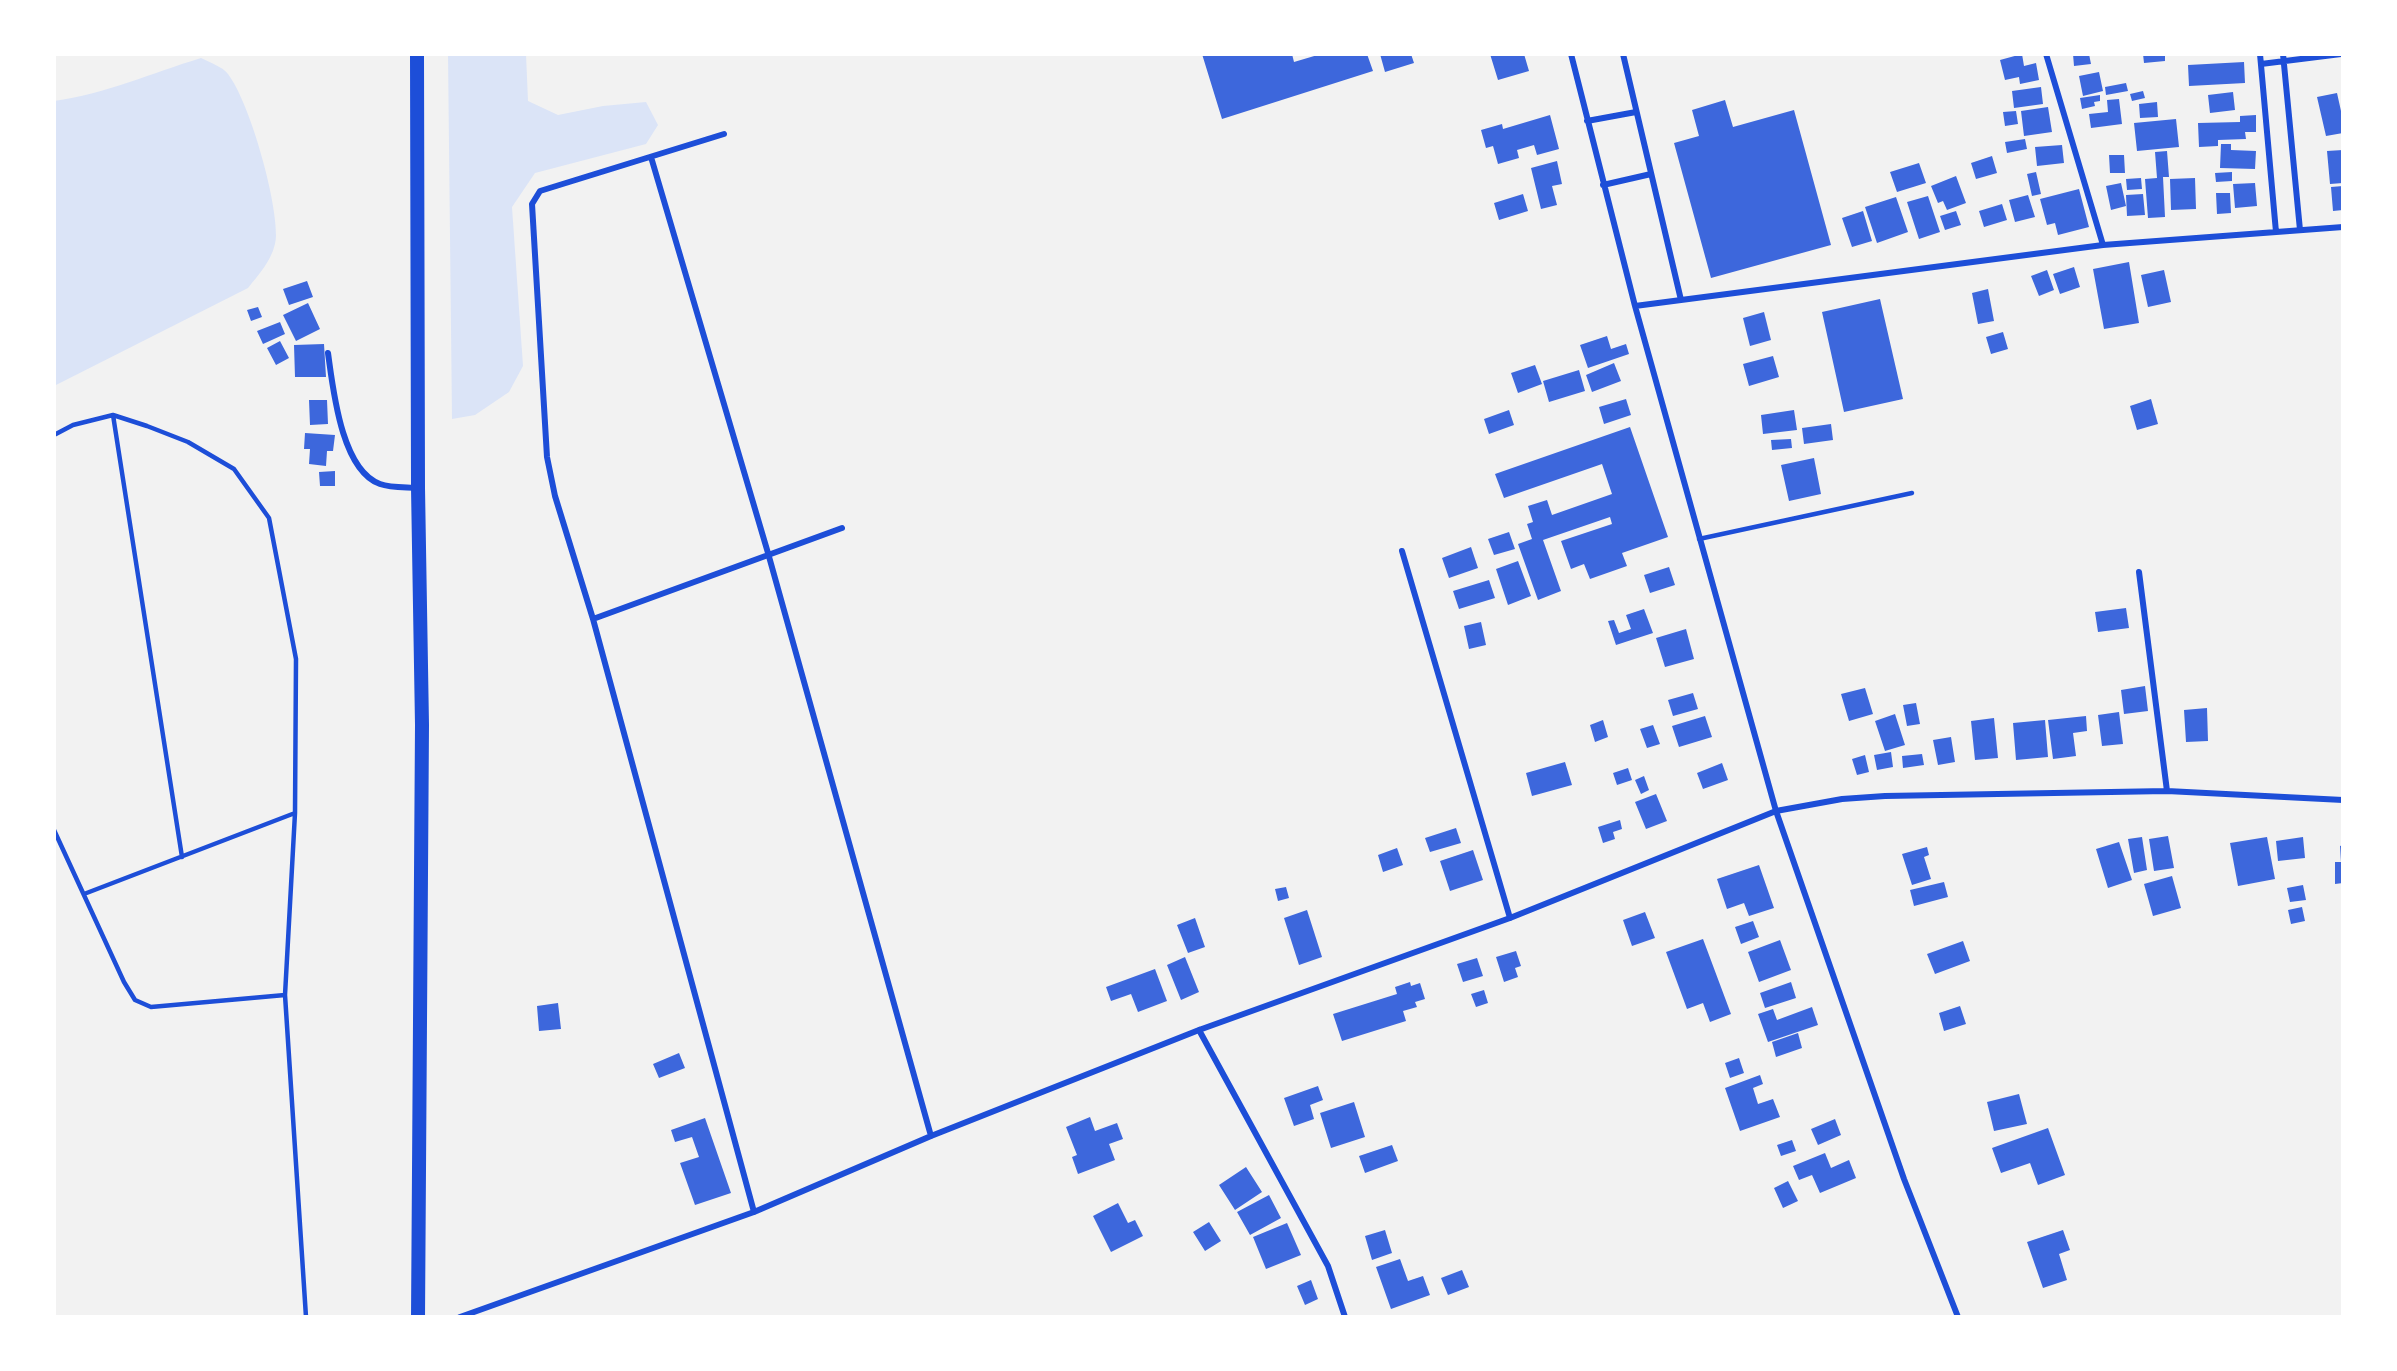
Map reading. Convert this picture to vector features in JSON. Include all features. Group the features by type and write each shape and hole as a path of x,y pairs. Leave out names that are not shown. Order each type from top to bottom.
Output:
{"highway":[{"path":"417,54 418,488 422,737 418,1317"}],"street":[{"path":"1571,54 1635,306 1776,811 1904,1179 1958,1317"},
{"path":"1623,54 1681,300"},
{"path":"2046,54 2103,245"},
{"path":"2260,54 2276,232"},
{"path":"2283,54 2300,230"},
{"path":"2261,64 2341,54"},
{"path":"1587,121 1636,112"},
{"path":"724,135 540,191 532,204 547,457 555,496 593,618 754,1212"},
{"path":"651,157 768,553 932,1136"},
{"path":"1603,185 1651,174"},
{"path":"1635,306 2103,245 2343,227"},
{"path":"328,353 341,427 350,450 365,474 381,484 418,488"},
{"path":"593,618 842,528"},
{"path":"1402,551 1510,918"},
{"path":"2139,572 2167,791"},
{"path":"459,1317 754,1212 932,1136 1199,1030 1510,918 1776,811 1842,799 1885,796 2167,791 2343,800"},
{"path":"1199,1030 1328,1266 1345,1317"}],"lane":[{"path":"113,416 182,857"},
{"path":"54,435 73,425 113,416 147,426 188,442 234,469 269,518 296,659 295,813 285,995 306,1317"},
{"path":"1699,539 1912,493"},
{"path":"84,894 295,813"},
{"path":"54,830 124,982 135,1000 151,1007 285,995"}],"shaded area":[{"path":"448,54 526,54 528,101 558,115 603,106 646,102 658,125 646,144 535,173 512,207 523,366 509,392 475,415 452,419"},
{"path":"201,58 228,74 245,106 261,152 275,220 275,244 270,258 248,288 54,386 54,101 110,88"}],"building":[{"path":"1202,54 1292,54 1294,62 1321,54 1367,54 1373,71 1222,119"},
{"path":"1380,54 1411,54 1414,63 1385,72"},
{"path":"1490,54 1524,54 1529,71 1498,80"},
{"path":"2022,54 2024,66 2036,63 2039,80 2020,84 2019,77 2005,80 2000,60"},
{"path":"2073,54 2089,54 2091,64 2074,66"},
{"path":"2143,54 2165,54 2165,61 2144,63"},
{"path":"2244,62 2245,83 2189,86 2188,65"},
{"path":"2099,72 2103,91 2083,96 2079,76"},
{"path":"2126,83 2128,91 2106,95 2105,87"},
{"path":"2041,87 2043,104 2014,108 2012,91"},
{"path":"2143,91 2145,98 2132,101 2130,94"},
{"path":"2233,92 2235,110 2210,113 2208,95"},
{"path":"2337,93 2343,120 2343,133 2326,136 2317,97"},
{"path":"2100,95 2100,101 2094,102 2095,106 2082,109 2080,98"},
{"path":"2119,99 2122,124 2091,128 2089,114 2108,112 2107,100"},
{"path":"1725,100 1733,127 1794,110 1831,245 1711,278 1674,143 1699,136 1692,110"},
{"path":"2157,102 2158,117 2140,118 2139,104"},
{"path":"2048,107 2052,132 2024,136 2021,111"},
{"path":"2016,111 2018,124 2005,126 2003,112"},
{"path":"1550,115 1559,149 1537,155 1534,145 1517,150 1519,158 1498,164 1493,146 1486,148 1481,130 1502,124 1503,129"},
{"path":"2256,115 2256,132 2245,132 2246,139 2218,140 2218,146 2199,147 2198,123 2240,122 2240,116"},
{"path":"2176,119 2179,147 2137,151 2134,123"},
{"path":"2025,139 2027,149 2007,153 2005,142"},
{"path":"2221,144 2231,144 2231,150 2256,151 2255,169 2220,168"},
{"path":"2062,145 2064,163 2037,166 2035,147"},
{"path":"2343,150 2343,183 2330,184 2327,151"},
{"path":"2167,151 2169,177 2163,177 2165,217 2148,218 2145,179 2157,178 2155,152"},
{"path":"2109,155 2124,155 2125,173 2110,173"},
{"path":"1992,156 1997,173 1976,179 1971,163"},
{"path":"1557,161 1562,184 1552,186 1557,205 1541,209 1531,168"},
{"path":"1919,163 1926,183 1897,192 1890,172"},
{"path":"2036,172 2041,194 2032,196 2027,174"},
{"path":"2232,172 2232,181 2216,182 2215,173"},
{"path":"1956,176 1966,203 1947,210 1943,201 1938,203 1931,186"},
{"path":"2141,178 2142,189 2127,190 2126,179"},
{"path":"2195,178 2196,209 2171,210 2170,179"},
{"path":"2121,183 2126,206 2111,210 2106,186"},
{"path":"2255,183 2257,206 2235,208 2233,184"},
{"path":"2343,186 2343,210 2333,211 2331,187"},
{"path":"2079,189 2089,227 2058,235 2055,223 2047,225 2040,199"},
{"path":"2216,193 2230,193 2231,213 2217,214"},
{"path":"1523,194 1528,211 1499,220 1494,203"},
{"path":"2143,194 2145,215 2127,216 2126,195"},
{"path":"2028,195 2035,217 2015,222 2009,200"},
{"path":"1928,196 1940,232 1919,239 1907,202"},
{"path":"1896,197 1908,232 1877,243 1865,207"},
{"path":"2002,204 2007,220 1984,227 1979,211"},
{"path":"1863,211 1872,241 1852,247 1842,218"},
{"path":"1956,211 1961,225 1945,230 1940,216"},
{"path":"2129,262 2139,323 2104,329 2093,269"},
{"path":"2074,267 2080,287 2060,294 2053,274"},
{"path":"2047,270 2054,290 2039,296 2031,276"},
{"path":"2164,270 2171,302 2148,307 2141,275"},
{"path":"307,281 313,297 289,305 283,289"},
{"path":"1988,289 1994,321 1978,324 1972,293"},
{"path":"1880,299 1903,399 1844,412 1822,312"},
{"path":"308,303 320,329 296,341 283,315"},
{"path":"258,307 262,317 251,321 247,310"},
{"path":"1764,312 1771,340 1750,346 1743,318"},
{"path":"280,322 285,334 263,344 257,331"},
{"path":"2003,332 2008,349 1991,354 1986,337"},
{"path":"1607,336 1611,349 1626,344 1629,354 1588,368 1580,345"},
{"path":"280,341 289,358 276,365 267,348"},
{"path":"324,344 326,377 295,377 294,345"},
{"path":"1773,356 1779,377 1749,386 1743,364"},
{"path":"1614,363 1621,381 1592,392 1586,375"},
{"path":"1535,365 1542,384 1518,393 1511,373"},
{"path":"1579,370 1585,391 1549,402 1543,381"},
{"path":"1626,399 1631,415 1604,424 1599,407"},
{"path":"2151,399 2158,424 2137,430 2130,406"},
{"path":"309,400 327,400 328,424 310,425"},
{"path":"1509,410 1514,425 1489,434 1484,419"},
{"path":"1794,410 1797,430 1763,434 1761,415"},
{"path":"1831,424 1833,440 1804,444 1802,428"},
{"path":"1630,427 1668,537 1622,553 1627,566 1590,579 1584,564 1571,569 1561,541 1612,524 1610,517 1543,540 1561,591 1538,600 1518,544 1532,539 1527,524 1533,522 1528,506 1547,500 1552,515 1612,494 1602,464 1504,498 1495,474"},
{"path":"305,433 335,435 333,451 327,451 326,466 309,464 310,449 304,449"},
{"path":"1791,439 1792,448 1772,450 1771,440"},
{"path":"1814,458 1821,494 1789,501 1781,465"},
{"path":"335,471 335,486 320,486 319,472"},
{"path":"1509,532 1515,549 1494,555 1488,539"},
{"path":"1471,547 1478,568 1449,578 1442,558"},
{"path":"1518,561 1531,596 1508,605 1496,569"},
{"path":"1669,567 1675,585 1650,593 1644,575"},
{"path":"1489,580 1495,598 1459,609 1453,591"},
{"path":"2126,608 2129,628 2098,632 2095,612"},
{"path":"1644,609 1653,633 1616,645 1608,621 1614,620 1619,633 1631,629 1626,615"},
{"path":"1481,622 1486,645 1469,649 1464,626"},
{"path":"1686,629 1694,659 1665,667 1656,638"},
{"path":"2145,686 2148,711 2124,714 2121,690"},
{"path":"1865,688 1873,714 1849,721 1841,694"},
{"path":"1693,693 1698,709 1673,716 1668,700"},
{"path":"1916,703 1920,724 1907,726 1903,705"},
{"path":"2207,708 2208,741 2186,742 2184,710"},
{"path":"2119,712 2123,744 2102,746 2098,715"},
{"path":"1895,714 1905,745 1885,751 1875,721"},
{"path":"1705,716 1712,737 1679,747 1672,726"},
{"path":"2086,716 2087,731 2073,733 2076,756 2053,759 2048,720"},
{"path":"1994,718 1998,758 1975,760 1971,721"},
{"path":"1603,720 1608,737 1595,742 1590,725"},
{"path":"2045,720 2048,757 2016,760 2013,723"},
{"path":"1653,725 1660,744 1647,748 1640,729"},
{"path":"1951,737 1955,762 1938,765 1933,740"},
{"path":"1891,752 1893,767 1877,770 1874,755"},
{"path":"1922,754 1924,765 1903,768 1902,756"},
{"path":"1865,755 1869,772 1857,775 1852,759"},
{"path":"1565,762 1572,785 1532,796 1526,773"},
{"path":"1722,763 1728,780 1703,789 1697,773"},
{"path":"1628,768 1632,780 1617,785 1613,773"},
{"path":"1644,776 1649,790 1641,794 1635,780"},
{"path":"1656,794 1667,821 1646,829 1635,802"},
{"path":"1620,820 1622,829 1613,832 1615,839 1603,843 1598,827"},
{"path":"1456,828 1461,843 1430,852 1425,838"},
{"path":"2168,836 2174,868 2154,871 2149,839"},
{"path":"2142,837 2147,870 2134,873 2128,839"},
{"path":"2267,837 2275,879 2238,886 2230,843"},
{"path":"2303,837 2305,858 2278,861 2276,841"},
{"path":"2119,842 2132,880 2108,888 2096,849"},
{"path":"2343,845 2343,883 2335,884 2335,862 2341,862 2340,846"},
{"path":"1927,847 1929,855 1924,857 1931,879 1912,885 1902,854"},
{"path":"1397,848 1403,865 1383,872 1378,855"},
{"path":"1473,850 1483,880 1450,891 1440,861"},
{"path":"1759,865 1774,908 1749,916 1744,903 1727,909 1717,879"},
{"path":"2172,876 2181,908 2153,916 2144,884"},
{"path":"1944,882 1948,897 1914,906 1910,890"},
{"path":"2303,885 2306,900 2290,902 2287,888"},
{"path":"1286,887 1289,898 1278,901 1275,889"},
{"path":"2302,907 2305,921 2291,924 2288,910"},
{"path":"1307,910 1322,957 1299,965 1284,918"},
{"path":"1645,912 1655,938 1632,946 1623,920"},
{"path":"1195,918 1205,947 1188,953 1177,925"},
{"path":"1753,921 1759,937 1741,944 1735,927"},
{"path":"1703,939 1731,1014 1710,1022 1703,1003 1687,1009 1666,952"},
{"path":"1780,940 1791,970 1759,982 1748,952"},
{"path":"1963,941 1970,961 1935,974 1927,954"},
{"path":"1516,951 1521,966 1515,968 1518,977 1504,982 1496,957"},
{"path":"1185,957 1199,992 1181,1000 1167,965"},
{"path":"1477,958 1483,976 1463,982 1457,964"},
{"path":"1155,969 1167,1001 1138,1012 1131,994 1111,1001 1106,987"},
{"path":"1410,982 1411,986 1420,983 1425,999 1415,1002 1417,1007 1403,1011 1406,1021 1342,1041 1333,1014 1397,994 1395,987"},
{"path":"1791,982 1796,998 1765,1008 1760,993"},
{"path":"1484,990 1488,1003 1476,1007 1471,994"},
{"path":"558,1003 561,1029 539,1031 537,1006"},
{"path":"1960,1006 1966,1024 1944,1031 1939,1013"},
{"path":"1812,1007 1818,1025 1768,1042 1758,1014 1773,1009 1777,1020"},
{"path":"1798,1033 1802,1048 1776,1057 1772,1042"},
{"path":"679,1053 685,1068 659,1078 653,1064"},
{"path":"1739,1058 1744,1073 1730,1078 1725,1063"},
{"path":"1760,1075 1763,1084 1753,1088 1758,1104 1773,1099 1780,1117 1740,1131 1725,1088"},
{"path":"1318,1086 1323,1100 1310,1105 1314,1119 1294,1126 1284,1098"},
{"path":"2019,1094 2027,1124 1994,1131 1987,1102"},
{"path":"1354,1102 1365,1137 1331,1148 1320,1113"},
{"path":"1090,1117 1095,1131 1117,1123 1123,1139 1109,1144 1115,1160 1078,1174 1072,1157 1077,1155 1066,1127"},
{"path":"705,1118 731,1193 695,1205 680,1163 699,1157 692,1137 675,1142 671,1130"},
{"path":"1835,1119 1841,1135 1818,1145 1811,1129"},
{"path":"2048,1128 2065,1175 2038,1185 2030,1163 2001,1173 1992,1148"},
{"path":"1792,1140 1796,1151 1781,1156 1777,1145"},
{"path":"1392,1145 1398,1161 1365,1173 1359,1156"},
{"path":"1825,1153 1831,1168 1849,1160 1856,1178 1820,1193 1812,1175 1799,1180 1793,1166"},
{"path":"1246,1167 1262,1192 1235,1210 1219,1185"},
{"path":"1788,1181 1798,1201 1783,1208 1774,1188"},
{"path":"1269,1195 1281,1218 1250,1235 1237,1212"},
{"path":"1118,1203 1128,1223 1135,1220 1143,1236 1111,1252 1093,1216"},
{"path":"1209,1222 1221,1241 1205,1251 1193,1232"},
{"path":"1287,1223 1301,1255 1266,1269 1253,1237"},
{"path":"1385,1230 1392,1253 1372,1260 1365,1236"},
{"path":"2063,1230 2070,1250 2059,1254 2067,1280 2043,1288 2027,1242"},
{"path":"1400,1259 1408,1281 1423,1276 1430,1295 1391,1309 1376,1267"},
{"path":"1462,1270 1469,1287 1448,1295 1441,1278"},
{"path":"1311,1280 1318,1299 1305,1305 1297,1286"}]}
